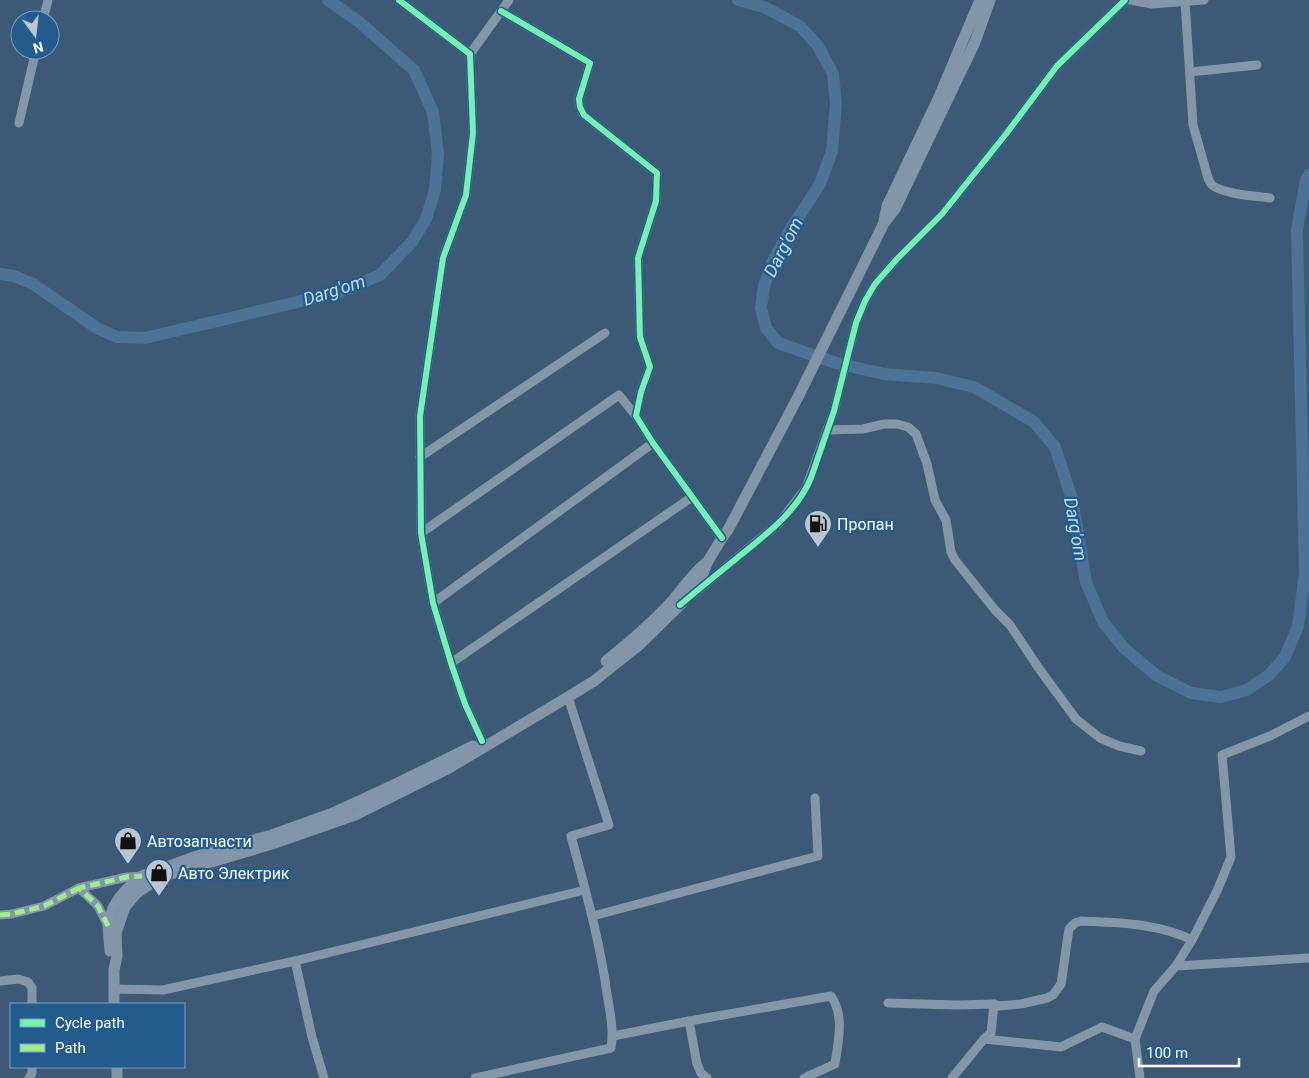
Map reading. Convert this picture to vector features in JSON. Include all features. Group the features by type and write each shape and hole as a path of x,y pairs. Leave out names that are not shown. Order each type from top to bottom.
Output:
{"main road":[{"path":"884,223 887,206 939,97 980,0"},
{"path":"114,970 110,956 108,926 113,908 127,889 142,876 197,856 335,817 355,815 449,768 594,681 638,646 680,604 701,578 708,561 728,530 798,397 884,223 895,209 975,42 990,0"},
{"path":"114,1003 114,970 117,956 116,933 125,907 137,894 153,882 171,874 272,844 335,817 482,741 562,695 597,669 649,624 695,572 708,561"}],"street":[{"path":"399,0 470,54"},
{"path":"482,741 465,704 433,602 421,533 420,416 443,258 466,195 473,134 470,54 509,0"},
{"path":"680,604 779,523 806,488 834,411 856,323 864,301 875,284 948,207 1057,66 1125,0"},
{"path":"1130,0 1152,4 1204,0"},
{"path":"1185,1 1194,126 1208,178 1212,185 1222,190 1270,198"},
{"path":"501,11 590,64 579,99 584,115 658,173 656,201 638,258 640,336 650,367 641,392 636,416"},
{"path":"19,123 34,60"},
{"path":"1190,72 1258,65"},
{"path":"420,457 605,333"},
{"path":"421,533 619,395 636,416 653,443 722,538"},
{"path":"827,430 863,429 884,424 897,424 908,427 916,434 927,464 935,500 946,520 951,552 955,560 995,610 1010,625 1076,719 1100,738 1118,746 1141,751"},
{"path":"433,602 653,443"},
{"path":"451,663 692,497"},
{"path":"475,1078 612,1048 613,1036 604,972 593,916 572,836 609,824 568,698"},
{"path":"1140,1078 1135,1039 1154,991 1176,966 1192,940 1218,891 1231,857 1222,755 1270,736 1309,716"},
{"path":"593,916 818,856 815,798"},
{"path":"0,915 44,906 79,888 127,877 142,876"},
{"path":"79,888 98,906 108,926"},
{"path":"114,989 163,990 295,961 585,890"},
{"path":"888,1003 994,1004 999,1006 1021,1004 1047,998 1053,995 1061,984 1069,929 1075,923 1081,921 1138,924 1181,934 1192,940"},
{"path":"1176,966 1309,958"},
{"path":"295,961 312,1037 324,1078"},
{"path":"0,981 18,979 28,982 32,988 32,1003"},
{"path":"613,1036 831,996 836,1003 840,1025 836,1064 804,1078"},
{"path":"952,1078 991,1033 994,1004"},
{"path":"689,1021 696,1064 701,1073 707,1078"},
{"path":"984,1039 1061,1047 1102,1027 1135,1039"}],"waterway":[{"name":"Darg'om","path":"0,274 14,276 33,284 97,328 117,337 145,338 340,292 380,275 412,242 426,219 435,190 438,154 433,112 414,70 358,21 328,0"},
{"name":"Darg'om","path":"738,0 764,7 800,26 818,46 833,74 836,103 832,151 820,184 790,230 772,263 764,286 761,308 766,328 778,343 836,363 884,374 936,378 974,387 1034,422 1055,447 1072,499 1086,582 1103,622 1124,648 1157,676 1191,693 1221,697 1247,690 1269,675 1285,657 1298,626 1305,573 1297,230 1306,180 1309,175"}],"marked path":[{"path":"108,926 98,906 79,888 127,877 142,876"},
{"path":"0,915 44,906 79,888"}],"cycle path":[{"path":"399,0 470,54 473,133 466,195 443,258 420,416 421,533 433,603 465,704 482,741"},
{"path":"680,605 772,529 798,501 811,478 834,411 856,323 865,301 875,284 942,214 1057,66 1125,0"},
{"path":"501,11 590,63 579,99 584,115 657,173 656,201 638,258 640,337 650,367 641,392 636,416 653,443 722,538"}],"place":[{"name":"Пропан","path":"818,548"},
{"name":"Автозапчасти","path":"128,865"},
{"name":"Авто Электрик","path":"159,897"}]}
